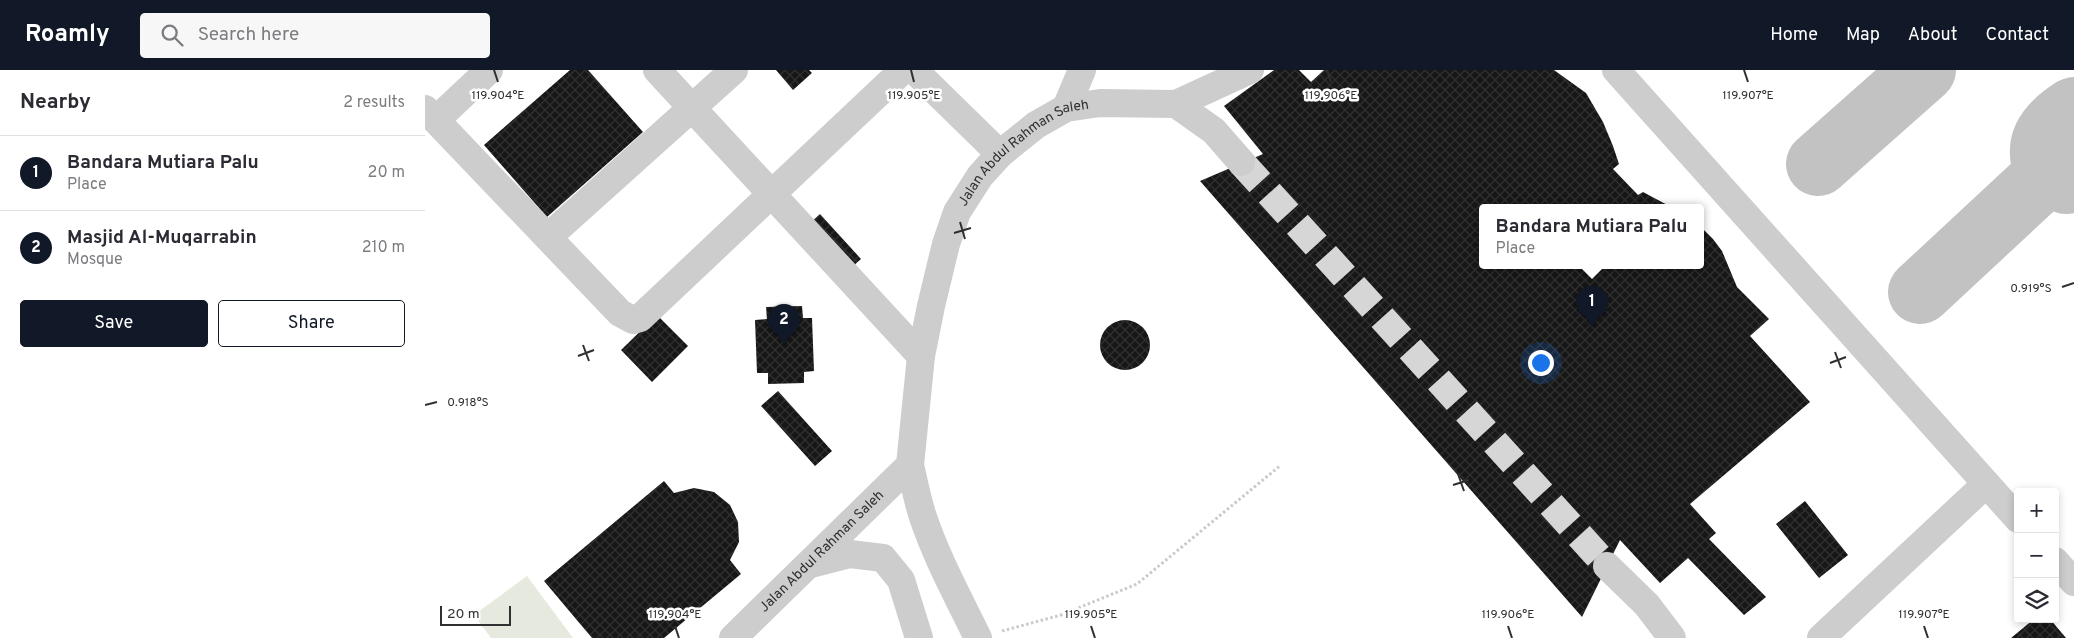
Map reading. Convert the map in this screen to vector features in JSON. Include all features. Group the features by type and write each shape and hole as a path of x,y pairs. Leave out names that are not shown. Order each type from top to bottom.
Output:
{"street":[{"path":"489,70 431,115 620,313 633,320 640,318 903,70"},
{"path":"657,70 921,356"},
{"path":"547,237 734,70"},
{"path":"914,70 999,154"},
{"path":"1066,108 1082,70"},
{"path":"1175,104 1250,70"},
{"path":"1616,70 2014,514"},
{"name":"Jalan Abdul Rahman Saleh","path":"977,638 931,538 922,514 910,465 921,356 931,306 957,212 980,176 999,154 1036,125 1066,108 1100,103 1175,104"},
{"path":"1175,104 1214,131 1241,162"},
{"name":"Jalan Abdul Rahman Saleh","path":"733,638 910,465"},
{"path":"1821,638 1987,484"},
{"path":"809,564 850,554 883,558 901,580 919,638"},
{"path":"2059,565 2074,582"},
{"path":"1607,566 1647,605 1672,638"}],"path":[{"path":"977,638 1061,615 1137,584 1281,466"}],"shaded area":[{"path":"527,576 573,638 491,638 474,615"}],"building":[{"path":"570,70 588,70 643,132 547,217 484,145"},
{"path":"776,70 809,70 812,73 793,90"},
{"path":"1274,70 1299,70 1311,82 1324,70 1554,70 1586,93 1603,122 1613,146 1619,164 1613,169 1638,195 1643,192 1666,204 1479,204 1479,269 1704,269 1704,230 1713,239 1722,251 1737,287 1769,319 1750,336 1810,402 1690,504 1716,533 1709,539 1766,597 1744,615 1688,558 1660,583 1620,540 1582,617 1200,181 1263,154 1224,106"},
{"path":"820,214 861,259 851,268 809,224"},
{"path":"802,306 803,318 812,318 814,371 804,372 804,383 768,384 768,373 757,373 755,320 767,319 766,307"},
{"path":"657,315 688,346 652,382 621,350"},
{"path":"1125,320 1139,324 1146,331 1150,345 1146,359 1139,366 1125,370 1111,366 1104,359 1100,345 1104,331 1111,324"},
{"path":"778,391 832,451 815,466 761,406"},
{"path":"664,481 674,493 694,488 714,492 730,505 738,522 739,542 730,560 741,574 664,638 592,638 544,581"},
{"path":"1805,501 1848,555 1819,578 1776,524"},
{"path":"2029,623 2053,623 2066,638 2011,638"}],"taxiway":[{"path":"1818,164 1924,70"},
{"path":"2047,174 2042,157 2044,140 2056,122 2074,109"},
{"path":"1920,292 2047,174 2066,182 2074,181"}],"tunnel":[{"path":"1241,162 1607,566"}],"place":[{"name":"Bandara Mutiara Palu","path":"1592,327"},
{"name":"Masjid Al-Muqarrabin","path":"784,345"}]}
